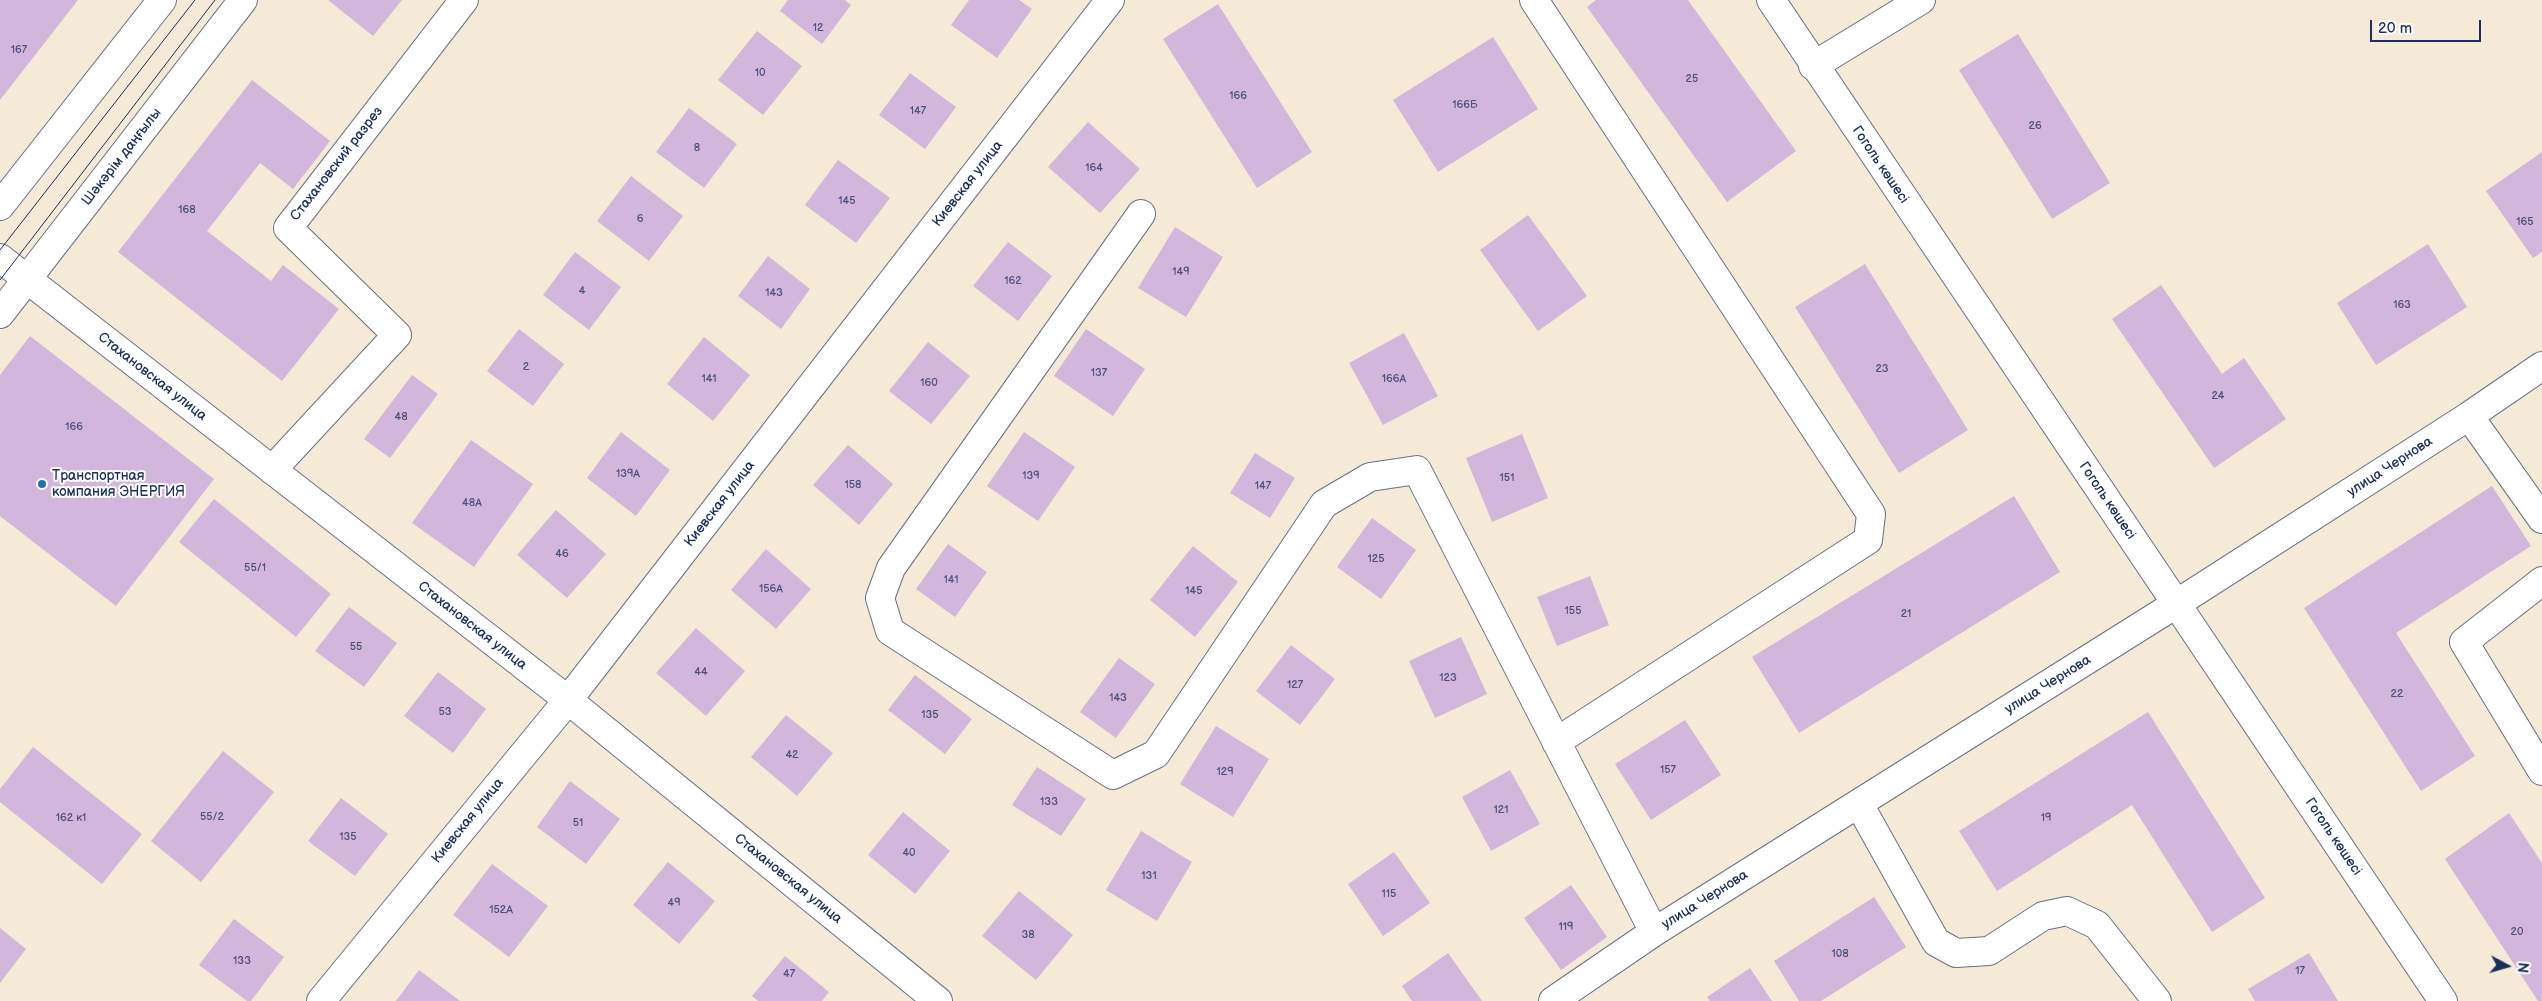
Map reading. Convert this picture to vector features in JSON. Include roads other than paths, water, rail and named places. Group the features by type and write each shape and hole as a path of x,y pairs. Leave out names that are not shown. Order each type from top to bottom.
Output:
{"street":[{"path":"0,206 162,0"},
{"name":"Шәкәрім даңғылы","path":"0,314 243,0"},
{"name":"Стахановский разрез","path":"272,470 397,334 288,228 464,0"},
{"name":"Киевская улица","path":"322,1001 568,700 1110,0"},
{"path":"1534,0 1871,514 1868,540 1556,742"},
{"name":"Гоголь көшесі","path":"1771,0 1813,66 2443,1001"},
{"path":"1813,66 1921,0"},
{"path":"1141,214 891,568 880,598 890,631 1113,775 1156,754 1324,504 1370,477 1417,470 1654,932"},
{"name":"Стахановская улица","path":"0,258 568,700 938,1001"},
{"name":"улица Чернова","path":"1553,1001 1654,932 2176,604 2469,416 2542,366"},
{"path":"2469,416 2542,519"},
{"path":"2542,582 2464,642 2542,772"},
{"path":"1859,804 1936,942 1956,953 1989,951 2043,916 2067,911 2097,925 2157,1001"}],"tram line":[{"path":"0,250 195,0"},
{"path":"0,280 215,0"}],"place":[{"name":"Транспортная компания ЭНЕРГИЯ","path":"42,484"}]}
